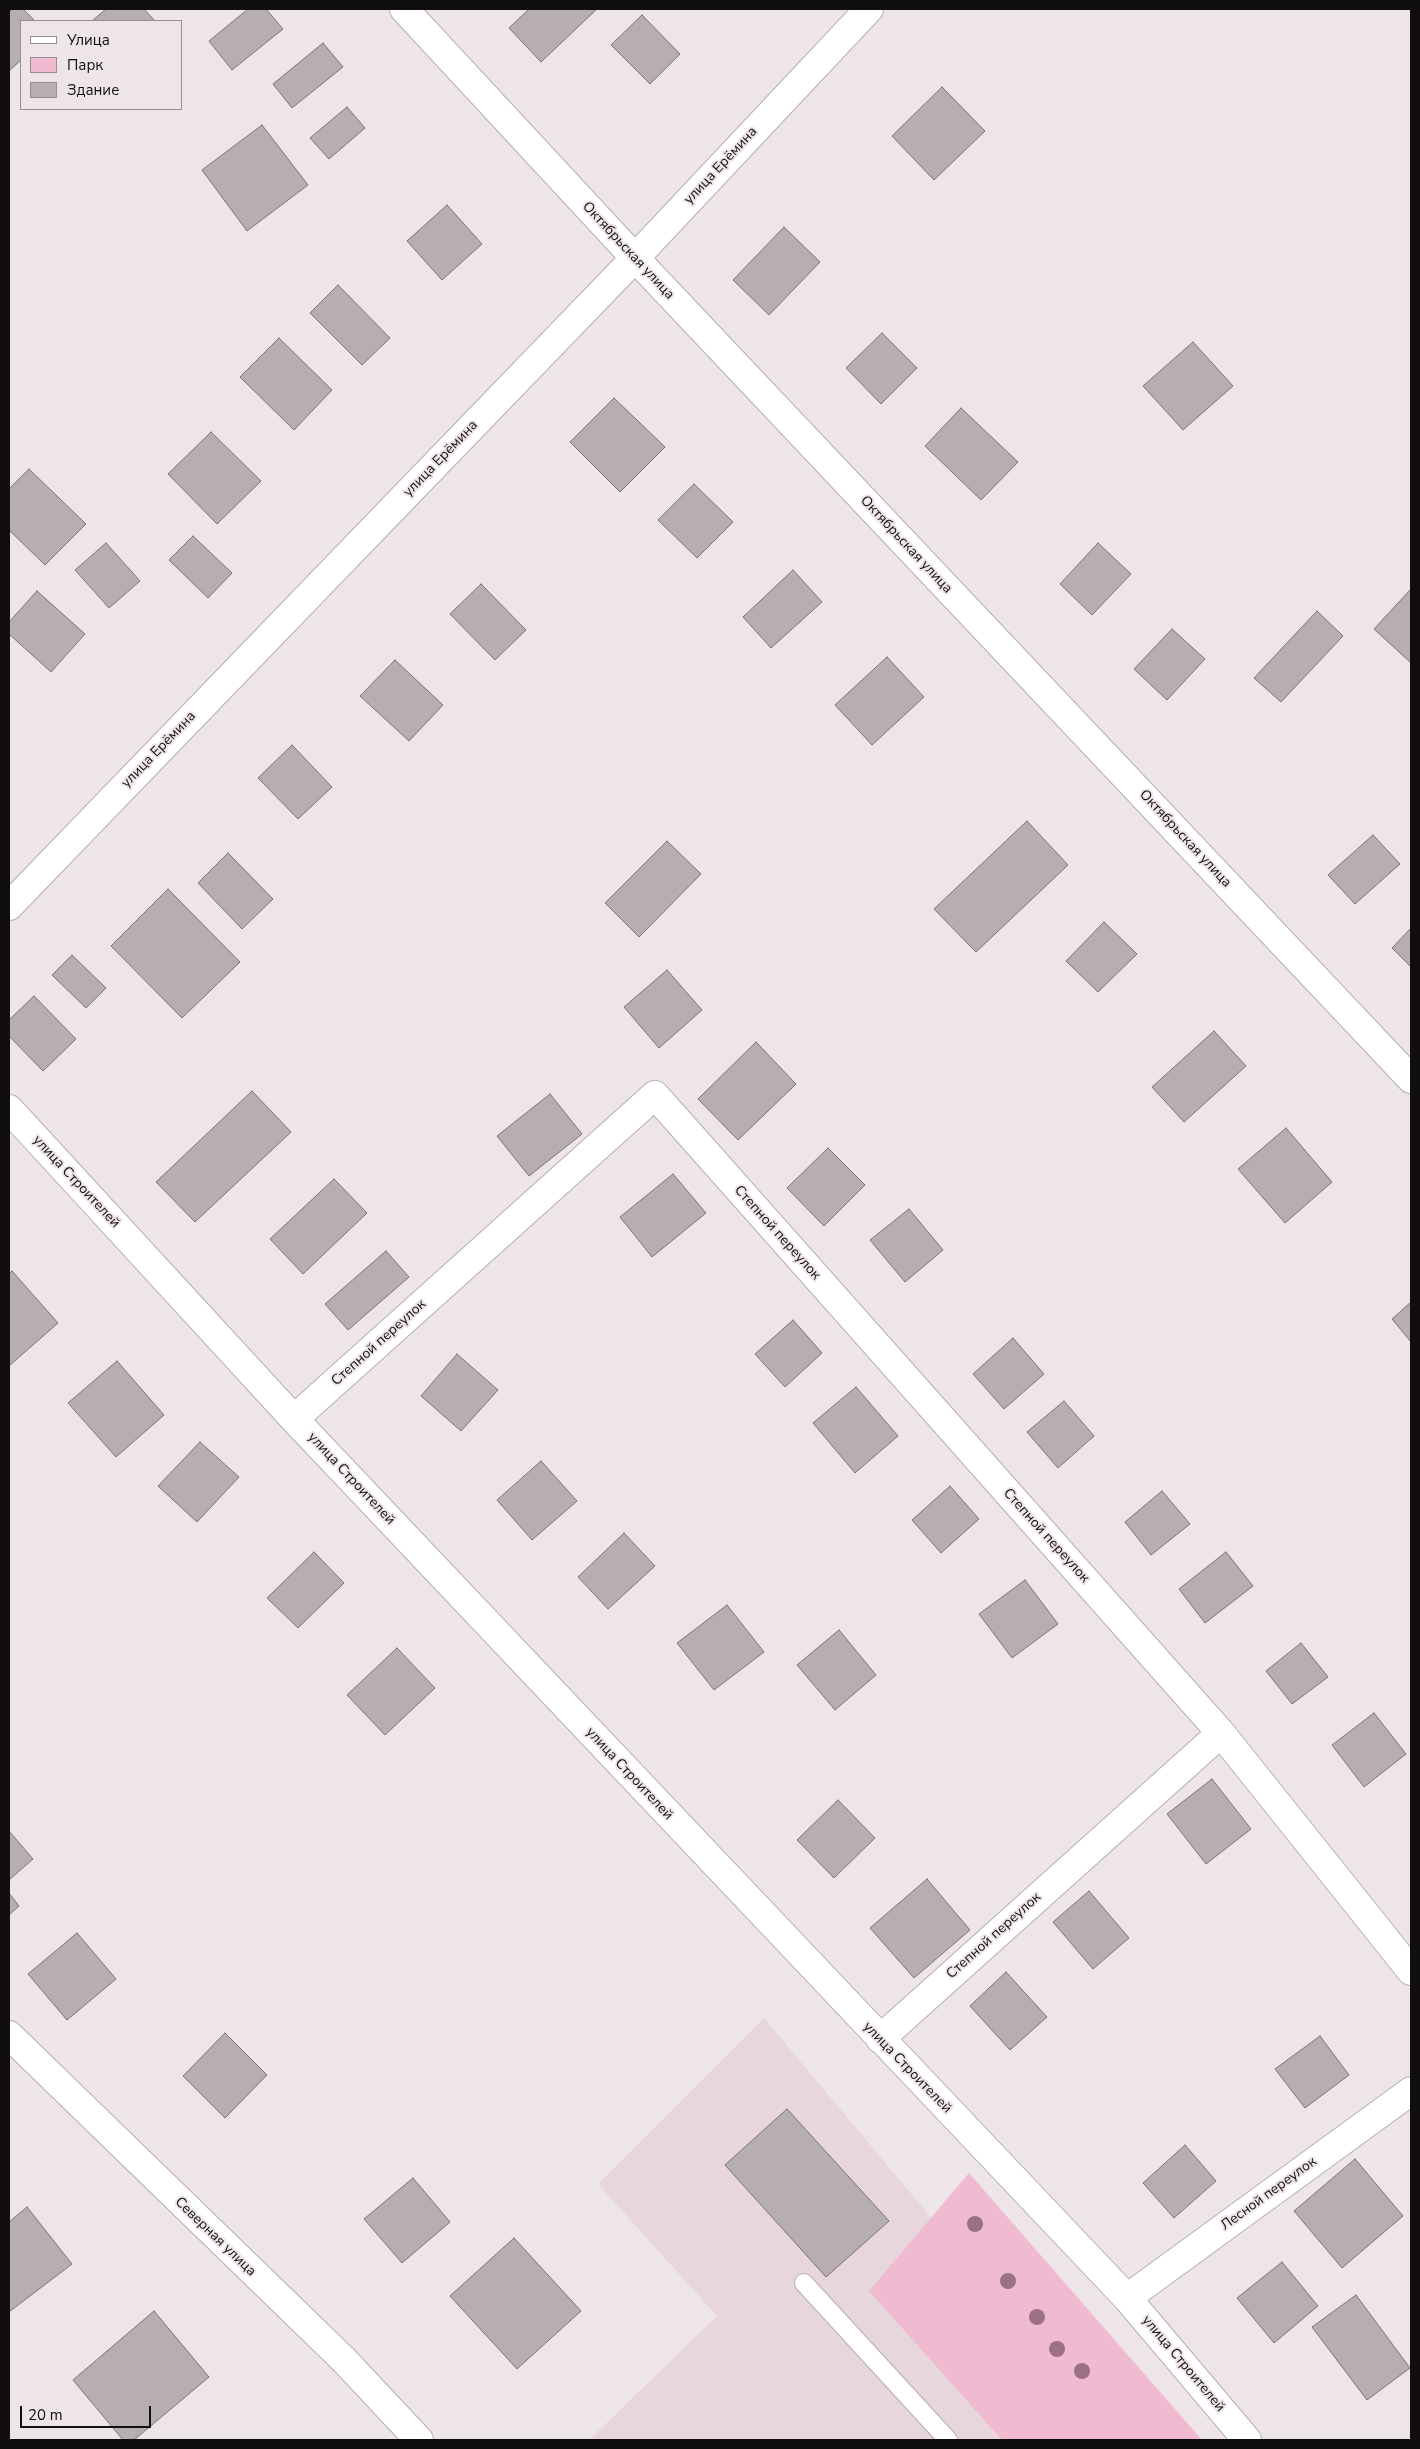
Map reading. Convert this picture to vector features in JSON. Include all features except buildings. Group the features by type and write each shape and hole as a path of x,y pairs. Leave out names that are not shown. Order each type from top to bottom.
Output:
{"street":[{"name":"Октябрьская улица","path":"404,9 635,258 1411,1079"},
{"name":"улица Ерёмина","path":"9,906 635,258 869,9"},
{"name":"Степной переулок","path":"294,1419 655,1095 1221,1733 1411,1971"},
{"name":"улица Строителей","path":"9,1109 294,1419 1127,2298 1247,2440"},
{"name":"Степной переулок","path":"880,2039 1221,1733"},
{"name":"Северная улица","path":"9,2035 344,2360 419,2440"},
{"name":"Лесной переулок","path":"1127,2298 1411,2091"}],"lane":[{"path":"804,2283 948,2440"}],"shaded area":[{"path":"764,2018 1117,2440 589,2440 717,2316 598,2184"}],"green space":[{"path":"969,2173 1202,2440 1002,2440 869,2291"}]}
